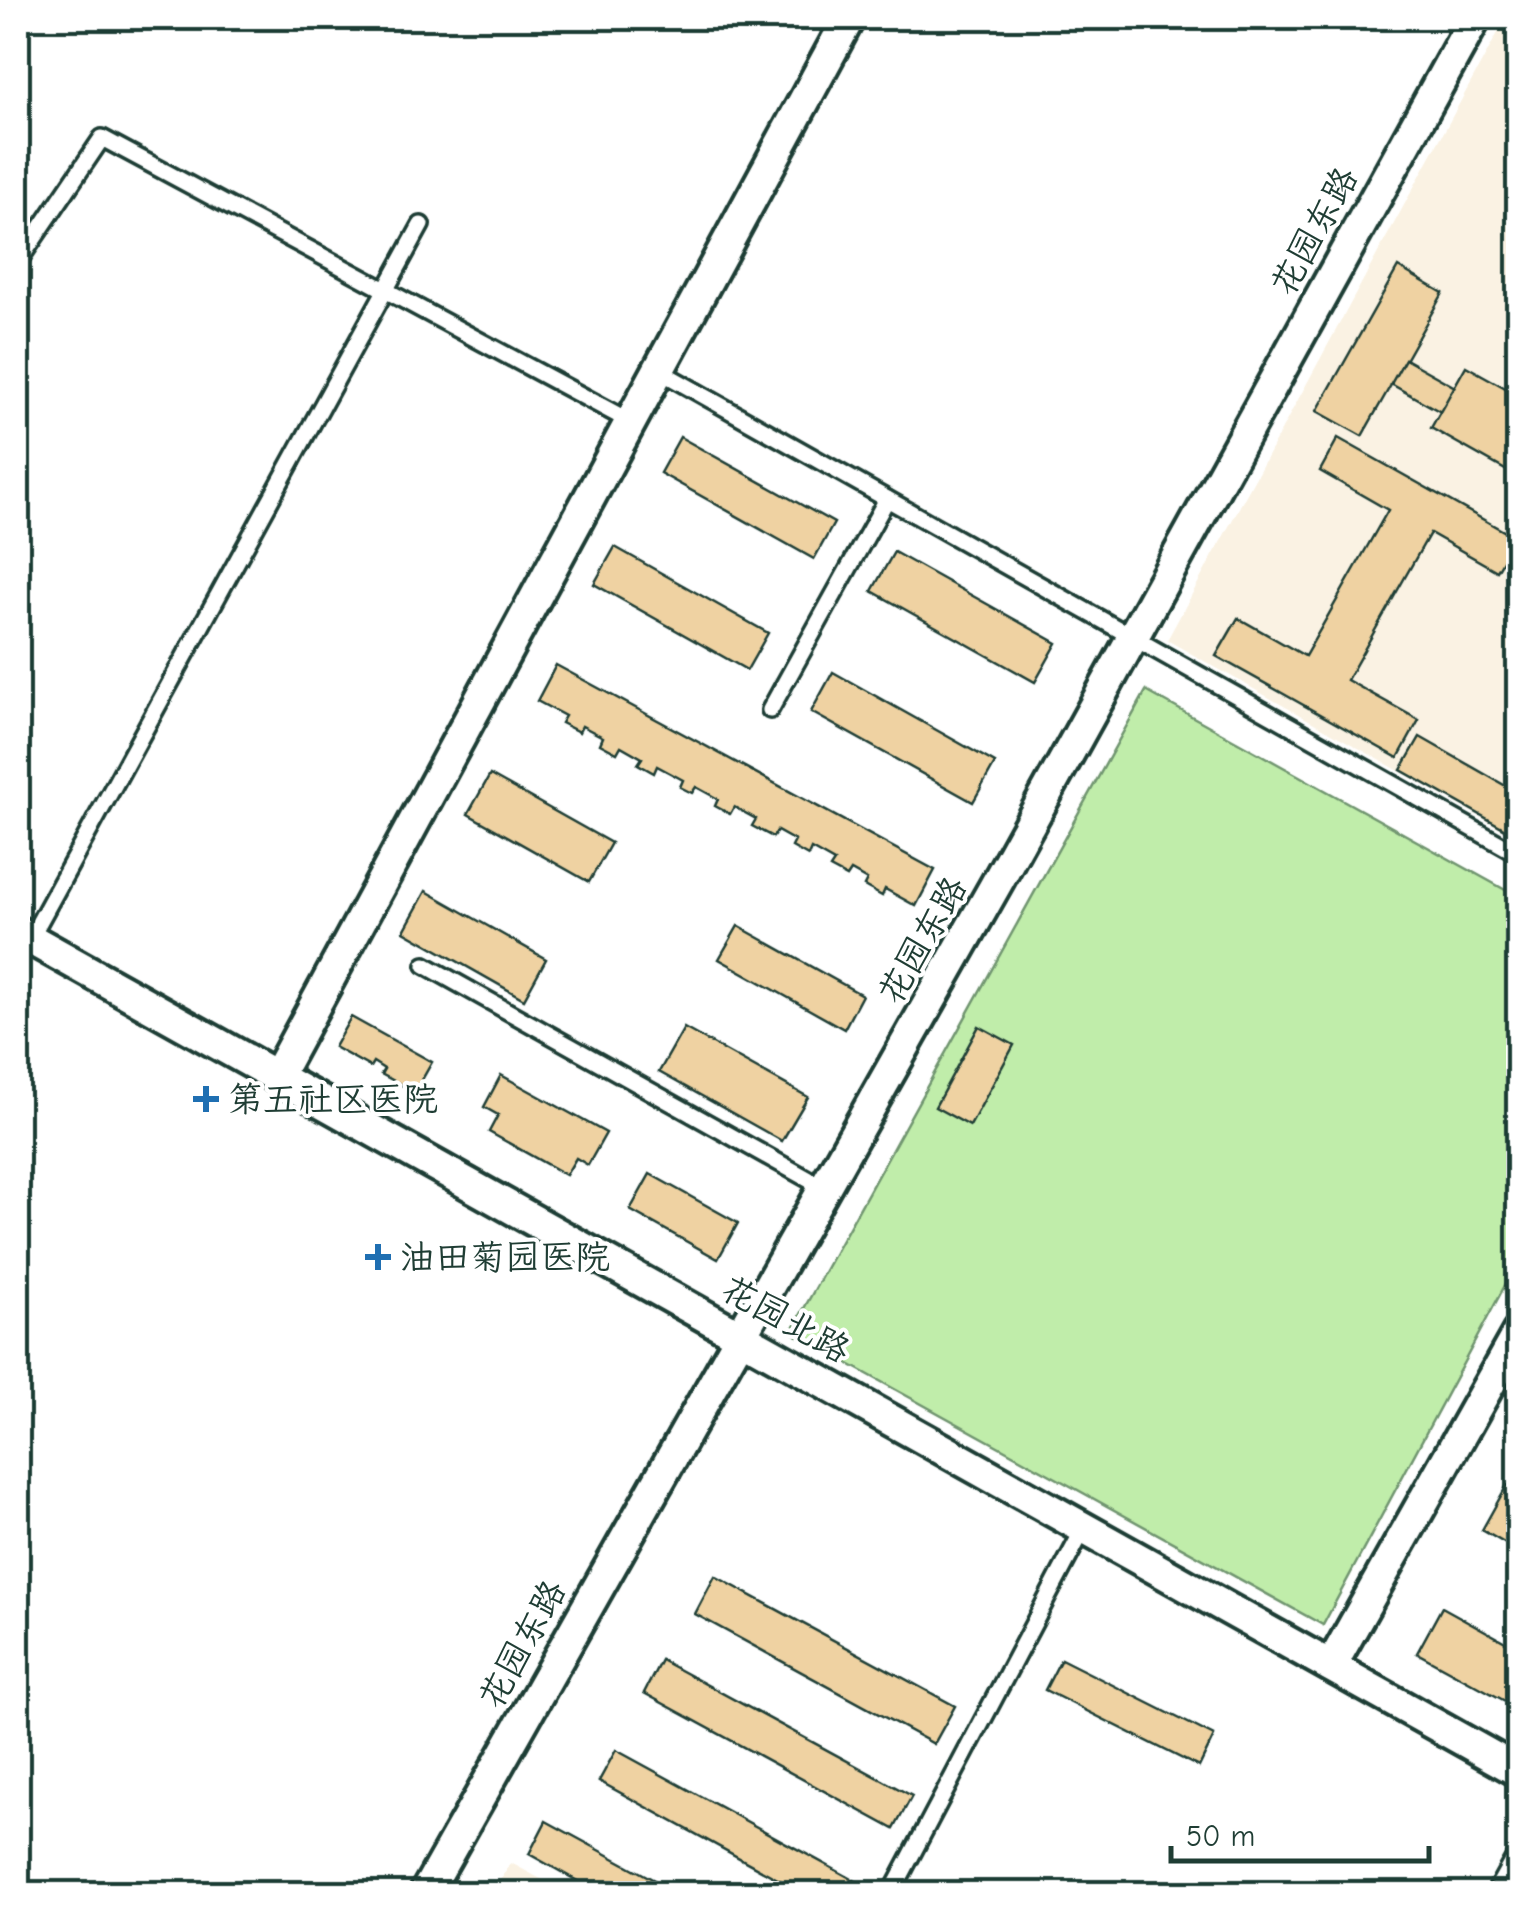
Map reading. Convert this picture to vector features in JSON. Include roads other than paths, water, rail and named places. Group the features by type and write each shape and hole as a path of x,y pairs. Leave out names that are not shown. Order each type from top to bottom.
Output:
{"street":[{"path":"276,1078 849,18"},
{"name":"花园东路","path":"425,1894 1133,637 1475,18"},
{"name":"花园北路","path":"24,936 1518,1771"},
{"path":"1331,1666 1518,1333"}],"lane":[{"path":"18,262 102,138 631,422"},
{"path":"24,936 421,225"},
{"path":"658,370 1518,854"},
{"path":"770,710 888,499"},
{"path":"425,966 824,1188"},
{"path":"891,1894 1084,1528"},
{"path":"1494,1894 1518,1850"}],"place":[{"name":"第五社区医院","path":"206,1099"},
{"name":"油田菊园医院","path":"378,1257"}]}
